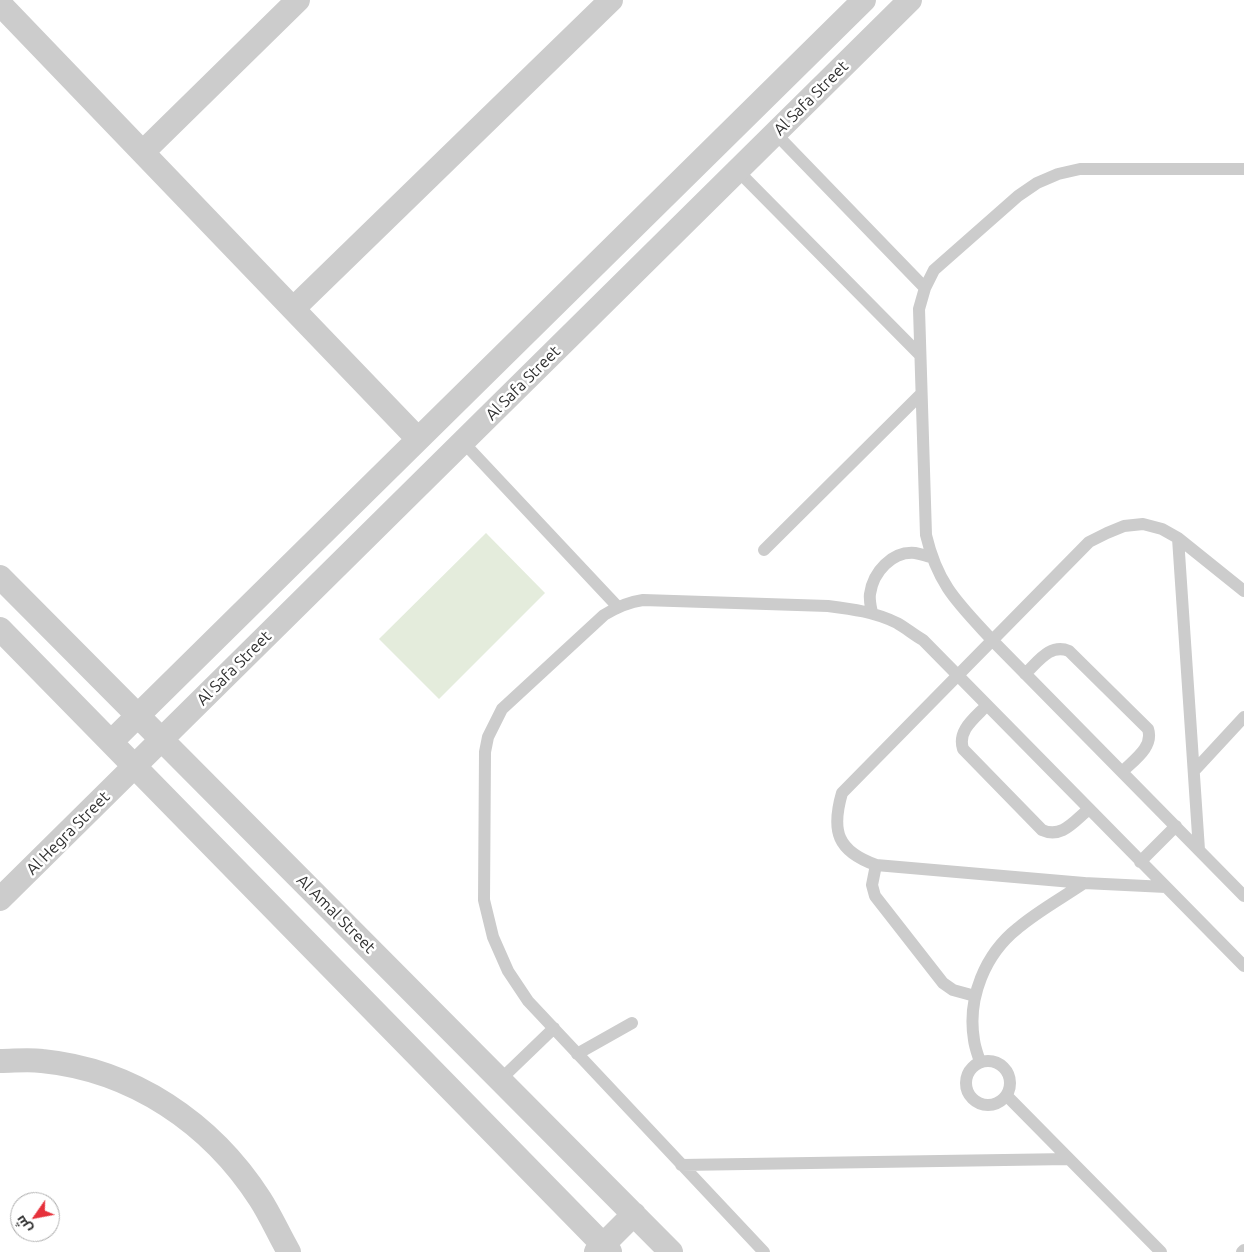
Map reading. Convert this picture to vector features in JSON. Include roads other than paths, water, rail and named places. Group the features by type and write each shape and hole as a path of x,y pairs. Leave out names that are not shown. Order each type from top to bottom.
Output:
{"street":[{"path":"143,152 298,0"},
{"path":"293,308 611,0"},
{"name":"Al Safa Street","path":"111,742 864,0"},
{"name":"Al Safa Street","path":"135,766 910,0"},
{"path":"0,4 418,439"},
{"name":"Al Amal Street","path":"0,577 671,1252"},
{"path":"0,629 603,1250 634,1214"},
{"name":"Al Hegra Street","path":"0,899 135,766"},
{"path":"0,1062 41,1061 90,1069 136,1086 172,1107 206,1134 235,1165 260,1199 289,1252"}],"lane":[{"path":"775,134 925,288"},
{"path":"1244,169 1080,169 1058,174 1037,183 1018,196 934,270 925,288 919,309 926,535 931,557 941,580 956,601 993,641 1244,896"},
{"path":"738,171 920,355"},
{"path":"764,550 921,394"},
{"path":"463,442 618,606"},
{"path":"1166,887 1084,883 876,865 859,859 845,847 837,831 836,813 842,793 1089,542 1106,532 1124,526 1143,524 1162,529 1178,538 1244,591"},
{"path":"1178,538 1199,850"},
{"path":"872,613 869,596 873,580 883,566 897,556 914,553 931,557"},
{"path":"764,1252 528,1001 508,970 493,937 484,900 485,752 488,737 502,709 604,614 618,606 643,600 828,606 872,613 897,623 923,640 1140,862 1243,963"},
{"path":"1025,674 1049,650 1063,648 1069,651 1148,729 1150,735 1147,746 1122,772"},
{"path":"987,705 964,730 961,742 963,749 1036,824 1042,830 1056,834 1063,831 1089,809"},
{"path":"1194,771 1244,718"},
{"path":"1140,862 1176,826"},
{"path":"876,865 872,886 875,896 943,983 953,990 975,996"},
{"path":"980,1062 974,1040 972,1018 975,996 984,970 998,947 1017,928 1084,883"},
{"path":"577,1054 632,1023"},
{"path":"500,1080 554,1028"},
{"path":"988,1061 996,1062 1002,1066 1008,1073 1010,1088 1007,1096 992,1106 982,1105 974,1101 968,1094 965,1085 972,1067 980,1062 988,1061"},
{"path":"1007,1096 1161,1252"},
{"path":"681,1165 1069,1159"}]}
